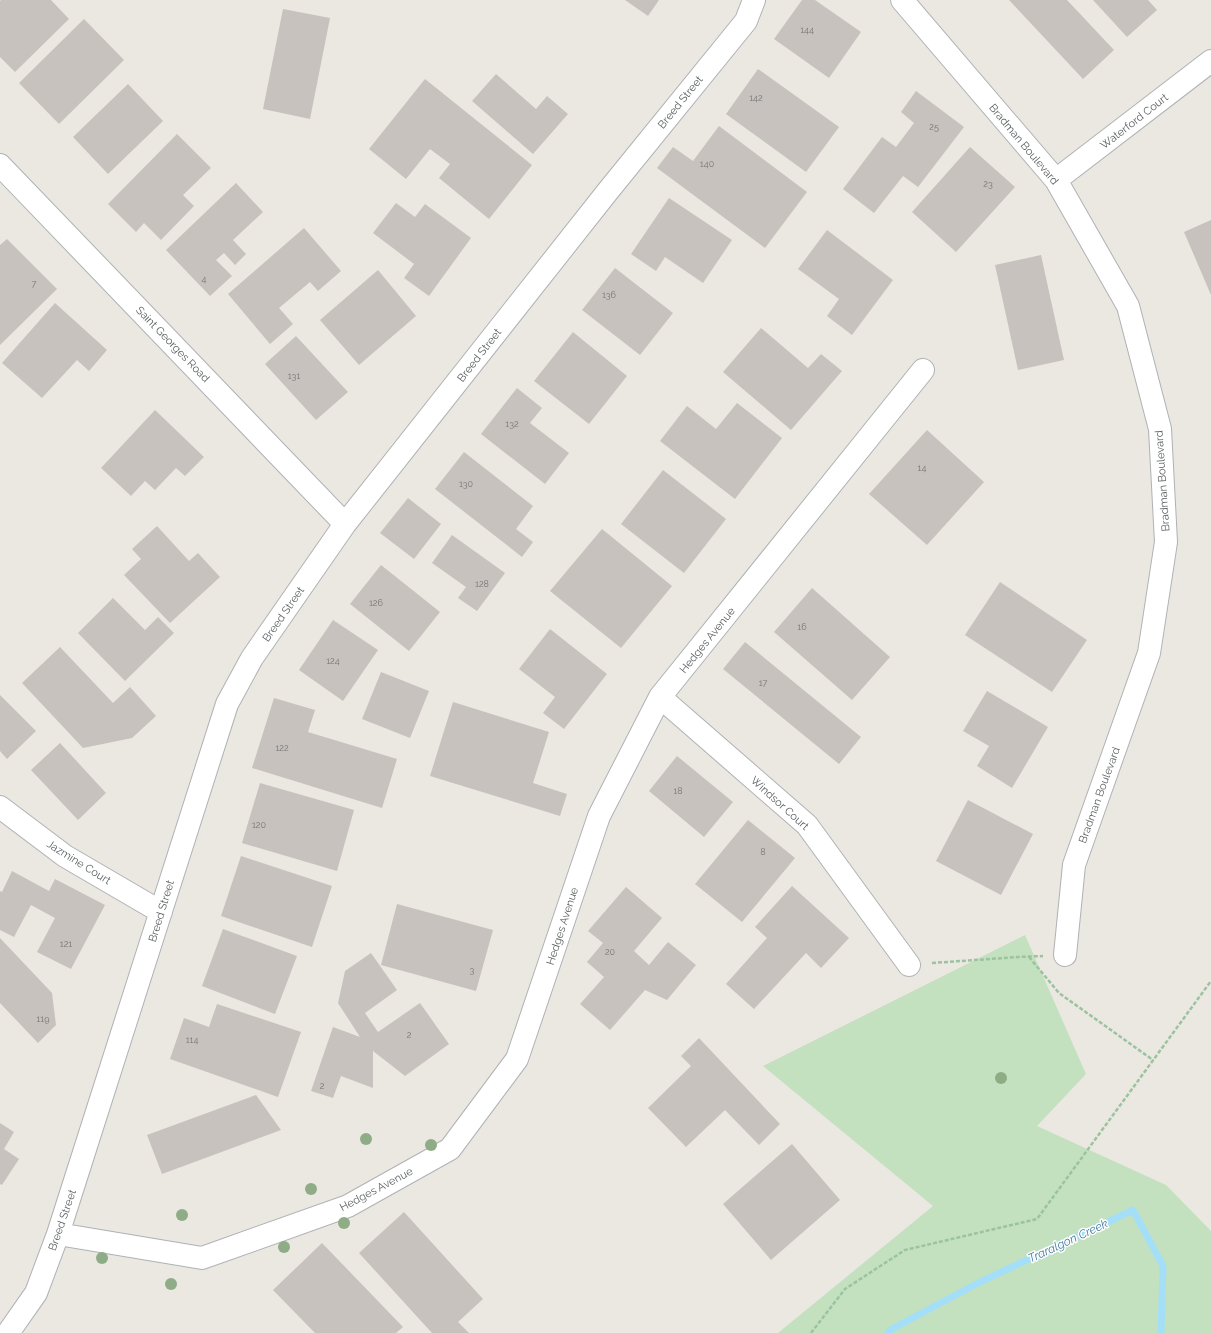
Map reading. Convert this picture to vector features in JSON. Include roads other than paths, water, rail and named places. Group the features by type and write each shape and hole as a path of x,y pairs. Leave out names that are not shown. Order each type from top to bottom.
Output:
{"street":[{"name":"Breed Street","path":"8,1333 36,1293 58,1234 227,704 252,658 346,524 608,191 746,21 754,0"},
{"path":"746,21 771,0"},
{"name":"Bradman Boulevard","path":"902,0 1056,180 1128,306 1160,429 1166,542 1149,653 1074,865 1065,955"},
{"name":"Waterford Court","path":"1056,180 1211,61"},
{"name":"Saint Georges Road","path":"0,165 346,524"},
{"name":"Hedges Avenue","path":"58,1234 202,1258 348,1206 450,1149 518,1059 599,816 660,697 923,370"},
{"name":"Windsor Court","path":"660,697 807,825 909,965"},
{"name":"Jazmine Court","path":"0,807 65,856 161,912"}],"waterway":[{"name":"Traralgon Creek","path":"888,1333 892,1329 978,1283 1133,1210 1163,1266 1161,1333"}]}
